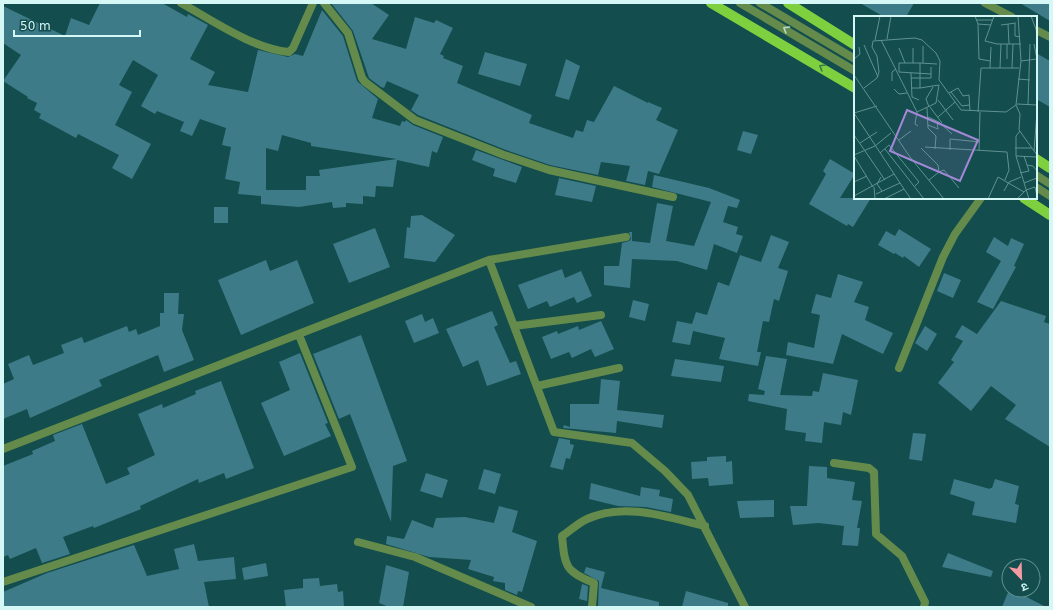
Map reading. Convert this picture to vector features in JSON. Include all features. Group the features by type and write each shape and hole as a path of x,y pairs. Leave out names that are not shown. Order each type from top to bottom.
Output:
{"main road":[{"path":"711,3 854,87"},
{"path":"788,3 854,44"},
{"path":"1037,160 1050,168"},
{"path":"1026,199 1050,215"}],"street":[{"path":"181,3 249,40 289,52 293,48 313,3"},
{"path":"324,3 348,33 362,78 365,82 415,120 504,155 549,170 673,197"},
{"path":"740,3 854,70"},
{"path":"760,3 854,58"},
{"path":"985,3 1010,16"},
{"path":"1037,30 1050,37"},
{"path":"1037,176 1050,184"},
{"path":"1037,188 1050,196"},
{"path":"899,368 943,256 955,234 980,199"},
{"path":"3,449 186,376 299,335 489,260 626,237"},
{"path":"489,260 554,432 632,443 665,471 688,495 745,607"},
{"path":"514,326 601,315"},
{"path":"3,582 352,467 299,335"},
{"path":"536,386 619,368"},
{"path":"834,463 870,468 874,472 876,534 902,556 924,602 924,607"},
{"path":"592,607 594,583 574,575 566,564 562,536 587,519 604,513 638,511 705,526"},
{"path":"358,542 414,557 531,607"}],"building":[{"path":"100,3 162,3 187,17 188,14 208,25 190,59 215,72 208,85 248,92 258,50 288,57 295,54 303,56 322,10 343,36 357,81 378,99 372,118 400,126 402,121 405,122 406,120 413,125 443,137 437,153 432,151 429,167 397,160 393,187 376,186 375,197 363,196 363,204 346,203 346,207 333,208 332,202 299,207 261,204 261,196 238,194 240,182 225,179 231,147 222,145 226,128 200,119 192,136 180,131 184,122 157,111 155,114 141,106 158,75 133,60 119,85 132,92 115,125 151,144 132,179 112,168 119,155 78,134 76,138 39,118 41,114 34,110 37,103 27,98 28,97 3,81 21,55 3,43 3,6 65,36 71,18 89,25","holes":["282,135 311,143 311,146 397,159 319,170 320,176 306,176 306,190 266,190 266,148 278,151"]},
{"path":"331,3 371,3 389,15 372,39 406,49 415,17 434,23 436,20 453,28 440,54 444,56 443,58 463,66 457,83 532,115 529,123 573,138 576,130 583,132 587,120 594,122 614,86 648,103 662,108 656,120 678,130 659,174 648,171 645,185 626,181 630,166 601,162 598,175 550,165 506,150 418,115 411,110 419,95 387,81 384,88 381,87 369,78 353,31"},
{"path":"860,3 914,3 907,16 882,16"},
{"path":"1020,3 1050,3 1050,21"},
{"path":"485,52 527,64 520,86 478,74"},
{"path":"1037,54 1050,61 1050,107 1037,100"},
{"path":"566,59 580,66 569,100 555,96"},
{"path":"743,131 758,135 751,154 737,150"},
{"path":"476,150 522,167 516,183 493,176 495,169 472,160"},
{"path":"830,159 854,173 840,198 870,199 853,227 848,224 847,226 809,204 826,174 823,171"},
{"path":"654,175 709,188 740,200 737,208 728,206 723,222 738,227 736,234 743,236 737,253 714,244 707,270 677,261 632,259 630,288 604,285 604,266 619,266 622,243 631,239 629,232 632,232 632,241 650,243 657,203 673,206 666,241 694,246 711,202 652,187"},
{"path":"559,178 596,186 592,202 555,195"},
{"path":"214,207 228,207 228,223 214,223"},
{"path":"422,215 455,235 435,262 404,258 407,227 410,228 411,216"},
{"path":"375,228 390,267 349,283 333,244"},
{"path":"899,229 931,249 919,267 904,256 903,258 878,245 886,231 895,236"},
{"path":"771,235 789,242 778,268 788,271 779,301 774,299 769,322 763,321 757,352 761,352 758,366 719,359 725,338 693,331 690,345 672,342 677,321 692,324 696,312 707,315 718,282 729,286 740,255 761,262"},
{"path":"994,237 1008,246 1011,238 1024,244 1014,266 1016,267 993,309 977,302 1001,261 986,252"},
{"path":"266,260 270,271 297,260 314,303 241,335 218,280"},
{"path":"562,269 565,278 581,271 592,296 577,303 574,297 550,307 547,301 528,309 518,285"},
{"path":"944,273 961,280 953,298 937,291"},
{"path":"838,274 863,282 854,302 869,307 865,320 893,333 883,354 842,334 833,364 786,355 788,342 814,348 820,315 811,313 816,294 831,298"},
{"path":"164,293 179,293 178,314 184,314 182,330 194,360 164,372 158,355 99,380 102,386 30,418 27,409 3,419 3,384 14,379 8,364 29,355 33,365 64,353 61,345 82,337 84,343 127,326 129,332 136,329 138,335 160,326 160,313 164,313"},
{"path":"633,300 649,304 645,321 629,317"},
{"path":"1001,301 1046,316 1044,322 1050,324 1050,447 1005,419 1016,405 991,386 971,411 938,383 954,362 951,360 963,341 955,337 962,325 977,334"},
{"path":"492,311 498,325 494,327 510,363 516,361 521,374 487,386 478,360 463,367 446,329"},
{"path":"422,314 425,322 433,318 439,333 414,343 405,321"},
{"path":"601,321 614,349 595,357 591,349 572,358 569,352 551,359 542,337 557,331 558,334 578,326 579,330"},
{"path":"925,326 937,334 927,351 915,343"},
{"path":"361,335 407,461 393,466 391,522 350,414 339,419 313,354"},
{"path":"300,353 328,423 325,424 331,436 284,456 261,403 290,390 279,362"},
{"path":"766,356 787,359 780,395 812,396 813,391 819,392 823,373 858,380 851,415 843,412 841,425 824,422 822,443 805,441 806,433 785,430 787,409 748,401 749,394 764,395 765,391 758,389"},
{"path":"675,359 724,366 721,382 671,376"},
{"path":"601,379 620,381 617,410 664,415 662,428 617,421 616,433 563,428 564,425 570,427 570,404 599,404"},
{"path":"221,381 254,468 226,479 224,473 199,483 198,479 140,506 141,509 94,528 93,526 63,537 70,554 42,563 36,548 10,559 8,555 3,557 3,466 33,454 32,451 55,441 53,435 82,424 106,484 130,474 127,468 155,455 138,414 162,404 163,408 196,394 195,391"},
{"path":"913,433 926,434 922,461 909,459"},
{"path":"559,438 570,440 570,444 574,445 570,459 566,458 563,470 550,467"},
{"path":"726,456 726,462 732,461 733,484 709,486 708,478 692,479 691,462 707,461 707,457"},
{"path":"809,466 827,467 827,478 855,482 852,500 862,501 857,528 860,528 858,546 842,545 844,526 819,523 793,525 790,506 807,506"},
{"path":"484,469 501,474 495,494 478,489"},
{"path":"426,473 448,480 442,498 420,491"},
{"path":"954,479 990,489 992,488 995,479 1019,486 1015,504 1019,505 1016,523 972,515 975,502 950,494"},
{"path":"591,483 640,496 641,487 660,490 659,496 673,499 671,512 646,507 618,506 589,499"},
{"path":"774,500 774,517 740,518 737,501"},
{"path":"499,506 518,511 512,532 537,541 522,592 518,591 517,595 505,590 505,583 493,581 494,577 468,569 471,560 429,557 386,544 387,536 404,539 412,520 433,528 436,518 465,517 494,523"},
{"path":"194,544 198,561 234,557 236,579 204,582 209,607 3,607 3,592 47,573 134,545 147,576 179,569 174,549"},
{"path":"948,553 993,571 991,577 942,567"},
{"path":"266,563 268,576 244,580 242,568"},
{"path":"386,565 409,572 403,607 389,607 379,603"},
{"path":"586,567 605,572 601,588 659,602 659,607 598,606 599,581 584,573"},
{"path":"319,578 320,586 337,584 338,592 343,591 344,607 286,607 284,590 303,588 303,579"},
{"path":"582,584 588,586 587,601 579,599"},
{"path":"686,591 728,603 728,607 682,607"},
{"path":"1006,598 1029,598 1046,607 1002,607"}]}
